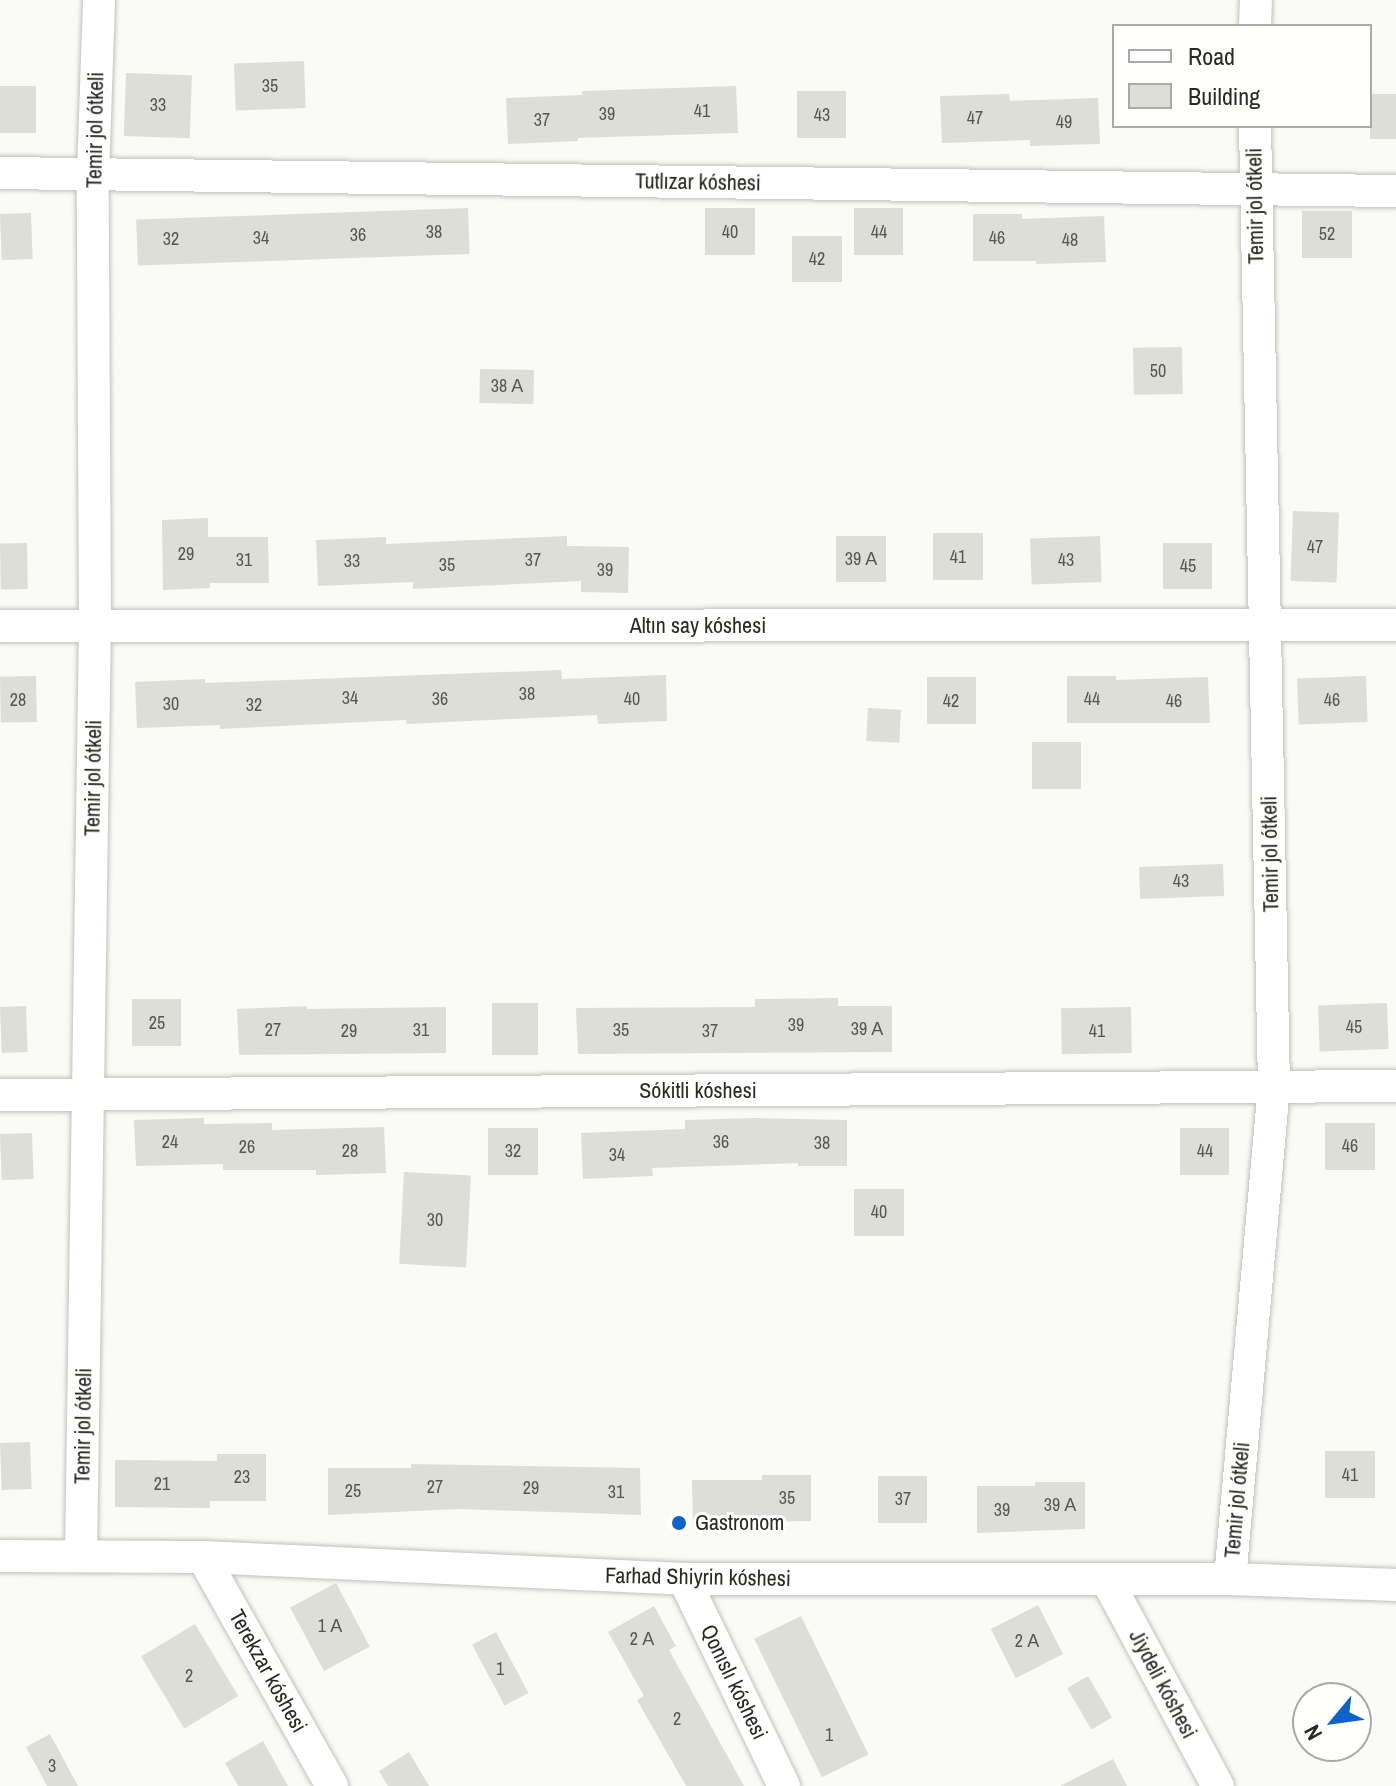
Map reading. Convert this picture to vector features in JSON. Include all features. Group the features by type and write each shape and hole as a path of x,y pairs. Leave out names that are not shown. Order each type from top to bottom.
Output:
{"street":[{"name":"Temir jol ótkeli","path":"81,1556 95,626 93,174 99,0"},
{"path":"1255,24 1256,0"},
{"name":"Temir jol ótkeli","path":"1230,1579 1274,1087 1255,128"},
{"name":"Tutlızar kóshesi","path":"0,173 1396,191"},
{"name":"Altın say kóshesi","path":"0,626 1396,625"},
{"name":"Sókitli kóshesi","path":"0,1095 1396,1086"},
{"name":"Farhad Shiyrin kóshesi","path":"0,1556 203,1557 684,1579 1108,1582 1230,1579 1396,1585"},
{"name":"Terekzar kóshesi","path":"203,1557 332,1786"},
{"name":"Qonıslı kóshesi","path":"684,1579 784,1786"},
{"name":"Jiydeli kóshesi","path":"1108,1582 1218,1786"}],"building":[{"path":"304,61 306,108 236,110 234,63"},
{"path":"126,73 192,75 190,138 124,136"},
{"path":"0,86 36,86 36,133 0,133"},
{"path":"736,86 738,133 578,138 578,141 508,144 506,98 582,95 582,91"},
{"path":"797,91 846,91 846,138 797,138"},
{"path":"1009,94 1010,101 1098,98 1100,144 1030,146 1030,140 942,143 940,96"},
{"path":"1372,94 1396,94 1396,139 1370,139"},
{"path":"468,208 470,254 138,266 136,220"},
{"path":"705,208 755,208 755,255 705,255"},
{"path":"854,208 903,208 903,255 854,255"},
{"path":"1302,211 1352,211 1352,258 1302,258"},
{"path":"31,213 33,259 2,260 0,214"},
{"path":"973,214 1022,214 1022,219 1104,216 1106,262 1036,264 1036,261 973,261"},
{"path":"792,236 842,236 842,282 792,282"},
{"path":"1182,347 1183,394 1134,395 1133,348"},
{"path":"480,369 534,370 533,404 479,403"},
{"path":"1293,511 1339,513 1337,583 1291,581"},
{"path":"208,518 208,537 268,537 269,583 210,583 210,588 163,590 162,520"},
{"path":"933,533 983,533 983,580 933,580"},
{"path":"567,536 567,546 629,547 628,593 581,592 581,581 413,589 413,582 318,586 316,540 386,537 386,544"},
{"path":"836,536 886,536 886,582 836,582"},
{"path":"1100,536 1102,582 1032,584 1030,538"},
{"path":"0,543 27,543 28,589 1,589"},
{"path":"1163,543 1212,543 1212,589 1163,589"},
{"path":"561,670 562,679 666,675 667,721 598,724 597,715 406,724 406,720 220,729 220,725 137,728 135,682 205,679 205,683"},
{"path":"36,676 37,722 1,723 0,677"},
{"path":"1067,676 1116,676 1116,680 1208,677 1210,723 1067,723"},
{"path":"1366,676 1368,722 1299,724 1297,678"},
{"path":"927,677 976,677 976,724 927,724"},
{"path":"868,708 901,710 899,743 866,741"},
{"path":"1032,742 1081,742 1081,789 1032,789"},
{"path":"1223,864 1224,896 1140,899 1139,867"},
{"path":"838,998 838,1006 892,1006 892,1052 578,1054 576,1008 755,1007 755,999"},
{"path":"132,999 181,999 181,1046 132,1046"},
{"path":"492,1003 538,1003 538,1055 492,1055"},
{"path":"1387,1003 1389,1049 1320,1051 1318,1005"},
{"path":"26,1006 28,1052 2,1053 0,1007"},
{"path":"307,1006 307,1009 446,1007 446,1053 239,1055 237,1009"},
{"path":"1131,1007 1132,1053 1062,1054 1061,1008"},
{"path":"204,1118 204,1124 272,1123 272,1130 384,1127 386,1173 316,1175 316,1170 223,1170 223,1164 136,1166 134,1120"},
{"path":"685,1120 847,1120 847,1166 798,1166 798,1163 652,1168 653,1176 583,1179 581,1133 685,1129"},
{"path":"1325,1123 1375,1123 1375,1170 1325,1170"},
{"path":"488,1128 538,1128 538,1175 488,1175"},
{"path":"1180,1128 1229,1128 1229,1175 1180,1175"},
{"path":"32,1133 34,1179 2,1180 0,1134"},
{"path":"404,1172 471,1176 466,1267 399,1264"},
{"path":"854,1189 904,1189 904,1236 854,1236"},
{"path":"30,1442 32,1489 2,1490 0,1443"},
{"path":"1325,1451 1375,1451 1375,1498 1325,1498"},
{"path":"217,1454 266,1454 266,1501 210,1501 210,1508 115,1507 115,1460 217,1461"},
{"path":"411,1464 640,1468 641,1515 460,1509 328,1515 328,1468 411,1468"},
{"path":"762,1475 811,1475 811,1521 742,1522 742,1527 693,1527 692,1480 762,1480"},
{"path":"878,1476 927,1476 927,1523 878,1523"},
{"path":"1035,1482 1085,1482 1085,1529 977,1533 977,1486 1035,1486"},
{"path":"336,1583 370,1647 324,1671 290,1607"},
{"path":"1038,1605 1063,1654 1016,1678 991,1629"},
{"path":"654,1606 676,1646 669,1650 744,1786 686,1786 637,1700 644,1696 608,1632"},
{"path":"801,1616 869,1754 822,1777 754,1639"},
{"path":"195,1624 238,1696 184,1728 141,1656"},
{"path":"496,1632 528,1693 505,1706 472,1645"},
{"path":"1088,1676 1112,1718 1091,1730 1067,1688"},
{"path":"50,1734 78,1786 47,1786 26,1747"},
{"path":"263,1741 288,1786 238,1786 225,1763"},
{"path":"409,1752 429,1786 388,1786 379,1771"},
{"path":"1113,1759 1127,1786 1060,1786"}],"place":[{"name":"Gastronom","path":"679,1523"}]}
